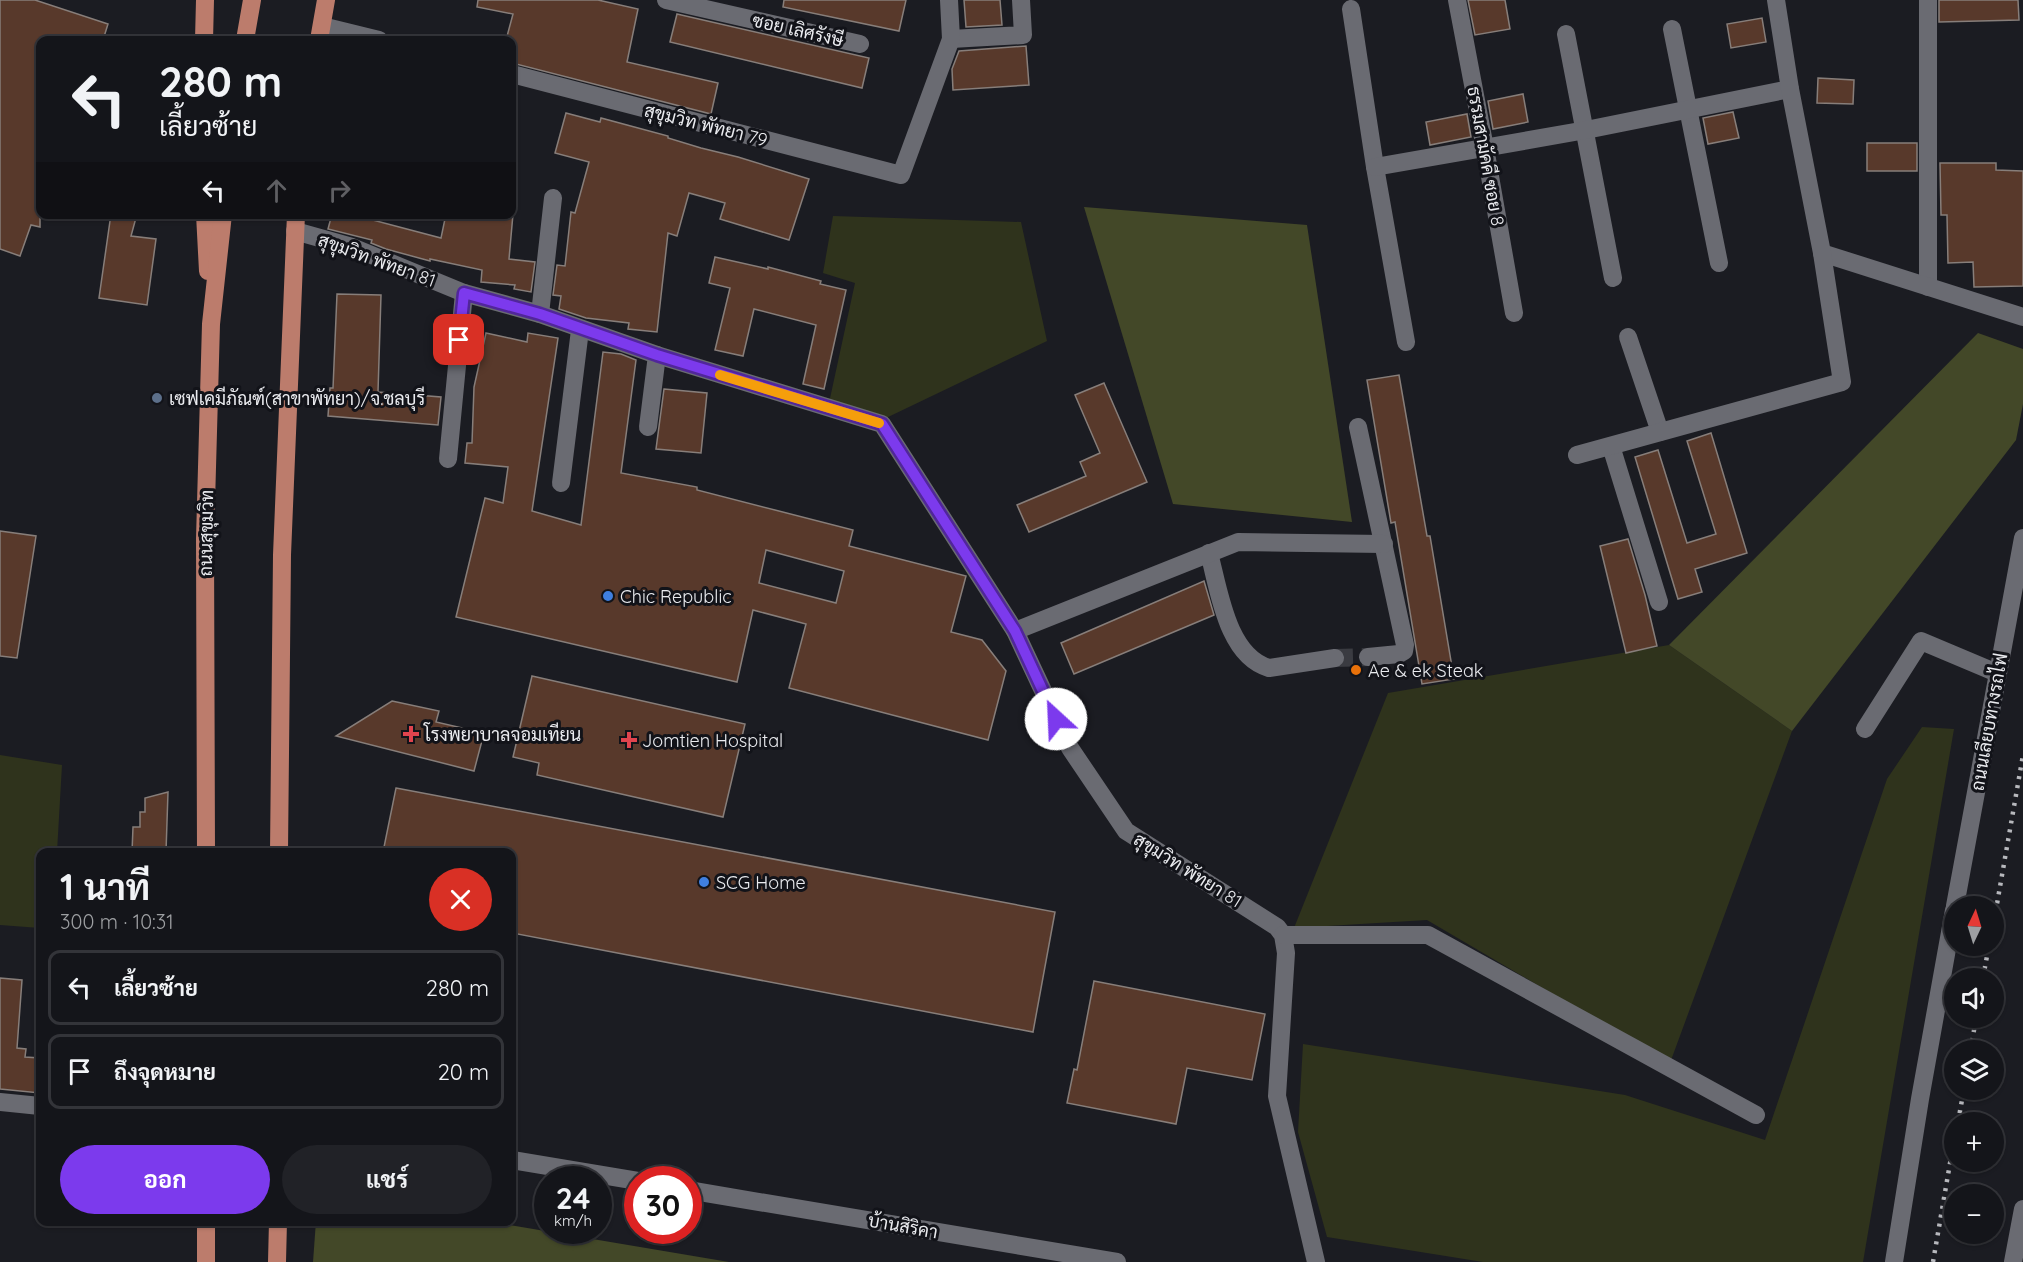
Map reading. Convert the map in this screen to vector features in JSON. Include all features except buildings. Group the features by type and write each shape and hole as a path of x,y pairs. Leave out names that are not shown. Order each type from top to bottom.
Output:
{"highway":[{"path":"204,36 205,0"},
{"path":"246,36 252,0"},
{"path":"320,33 326,0"},
{"path":"206,219 211,324"},
{"name":"ถนนสุขุมวิท","path":"206,848 205,539 211,324 222,219"},
{"path":"279,848 281,566 295,223"},
{"path":"206,1226 206,1262"},
{"path":"277,1262 278,1226"}],"street":[{"name":"ซอย เลิศรังษี","path":"666,0 860,44"},
{"path":"949,0 951,39 1023,35 1021,0"},
{"name":"ธรรมสามัคคี ซอย 8","path":"1457,0 1514,313"},
{"path":"1577,455 1842,382 1822,253 1790,89 1776,0"},
{"path":"1928,0 1928,286"},
{"path":"1351,9 1375,167 1406,342"},
{"path":"1672,28 1719,263"},
{"path":"320,33 346,36"},
{"path":"1566,34 1613,278"},
{"name":"สุขุมวิท พัทยา 79","path":"516,75 901,175 951,39"},
{"path":"1375,167 1586,130 1790,89"},
{"path":"540,314 553,198"},
{"name":"สุขุมวิท พัทยา 81","path":"295,223 464,293 540,314 580,330 657,355 882,424 1015,631 1070,748 1126,831 1277,927 1283,934"},
{"path":"1822,253 2023,317"},
{"path":"448,459 464,293"},
{"path":"561,483 580,330"},
{"path":"1628,337 1660,432"},
{"path":"648,427 657,355"},
{"path":"1358,427 1405,645 1404,651 1399,654 1368,657"},
{"path":"1611,446 1659,602"},
{"name":"ถนนเลียบทางรถไฟ","path":"1957,896 2023,538"},
{"path":"1015,631 1238,542 1384,544"},
{"path":"1209,553 1230,627 1236,641 1250,659 1269,668 1335,658"},
{"path":"1865,729 1922,641 1997,673"},
{"path":"1316,1262 1277,1096 1286,952 1283,934 1428,935 1756,1115"},
{"name":"ถนนเลียบทางรถไฟ","path":"1894,1262 1946,956"},
{"path":"0,1102 36,1106"},
{"path":"516,1161 624,1179"},
{"name":"บ้านสิริคา","path":"702,1192 1117,1262"},
{"path":"2013,1262 2023,1209"}],"green space":[{"path":"1084,207 1307,225 1352,522 1173,504"},
{"path":"833,216 1021,222 1047,341 886,418 829,403 855,283 823,273"},
{"path":"1978,333 2023,349 2023,404 2016,440 1792,731 1669,645"},
{"path":"1669,645 1792,731 1670,1063 1427,920 1294,928 1388,693"},
{"path":"1922,727 1954,729 1863,1262 1483,1262 1327,1237 1298,1132 1303,1044 1625,1095 1765,1140 1887,779"},
{"path":"0,755 62,765 57,848 36,848 36,928 0,925"},
{"path":"316,1226 515,1226 534,1229 534,1244 612,1242 729,1262 313,1262"}],"tunnel":[{"path":"1335,658 1368,657"}],"railway":[{"path":"1998,896 2023,755"},
{"path":"1985,968 1987,956"},
{"path":"1973,1040 1974,1028"},
{"path":"1960,1112 1962,1100"},
{"path":"1933,1262 1948,1172"}],"slow traffic":[{"path":"720,375 879,423"}],"place":[{"name":"เซฟเคมีภัณฑ์(สาขาพัทยา)/จ.ชลบุรี","path":"157,398"},
{"name":"Chic Republic","path":"608,596"},
{"name":"Ae & ek Steak","path":"1356,670"},
{"name":"โรงพยาบาลจอมเทียน","path":"411,734"},
{"name":"Jomtien Hospital","path":"629,740"},
{"name":"SCG Home","path":"704,882"}],"route":[{"path":"459,340 464,293 540,314 580,330 657,355 882,424 1015,631 1056,719"}]}
